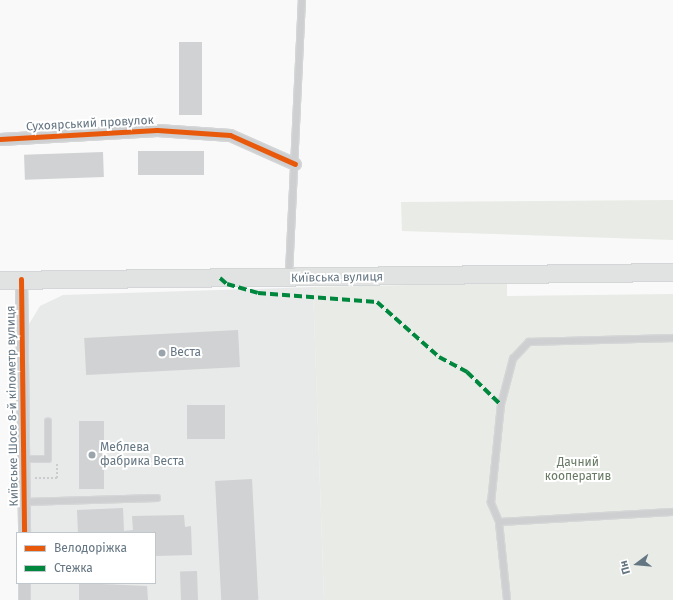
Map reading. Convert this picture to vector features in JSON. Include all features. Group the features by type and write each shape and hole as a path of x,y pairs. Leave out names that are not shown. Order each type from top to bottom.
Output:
{"main road":[{"name":"Київська вулиця","path":"0,280 288,278 673,272"}],"street":[{"name":"Сухоярський провулок","path":"0,139 157,130 230,135 294,164"},
{"name":"Київське Шосе 8-й кілометр вулиця","path":"21,280 24,532"},
{"path":"24,584 24,600"}],"lane":[{"path":"288,278 302,0"},
{"path":"508,600 499,522 491,503 501,405 513,359 529,342 673,338"},
{"path":"24,459 48,459 48,422"},
{"path":"24,502 157,498"},
{"path":"499,522 673,512"}],"path":[{"path":"24,478 57,478 57,464"}],"shaded area":[{"path":"313,287 324,600 29,600 29,584 156,584 156,532 29,532 29,324 40,306 63,295"}],"green space":[{"path":"673,200 673,240 402,231 401,202"},
{"name":"Дачний кооператив","path":"507,283 507,296 673,294 673,600 324,600 313,287"}],"building":[{"path":"179,42 202,42 202,115 179,115"},
{"path":"138,151 204,151 204,175 138,175"},
{"path":"103,152 104,177 25,180 24,155"},
{"name":"Веста","path":"238,330 240,367 86,375 84,338"},
{"path":"187,405 225,405 225,439 187,439"},
{"name":"Меблева фабрика Веста","path":"79,421 104,421 104,489 79,489"},
{"path":"252,479 258,600 221,600 215,481"},
{"path":"123,508 124,531 133,530 132,516 184,515 185,527 191,526 192,555 156,556 156,532 78,532 77,510"},
{"path":"197,571 198,600 181,600 180,572"},
{"path":"79,584 147,586 148,600 79,600"}],"marked path":[{"path":"220,278 227,284 258,293 377,302 439,357 467,372 501,405"}],"cycle path":[{"path":"0,139 157,130 230,135 295,164"},
{"path":"21,279 24,532"}],"place":[{"name":"Веста","path":"162,353"},
{"name":"Меблева фабрика Веста","path":"92,455"}]}
